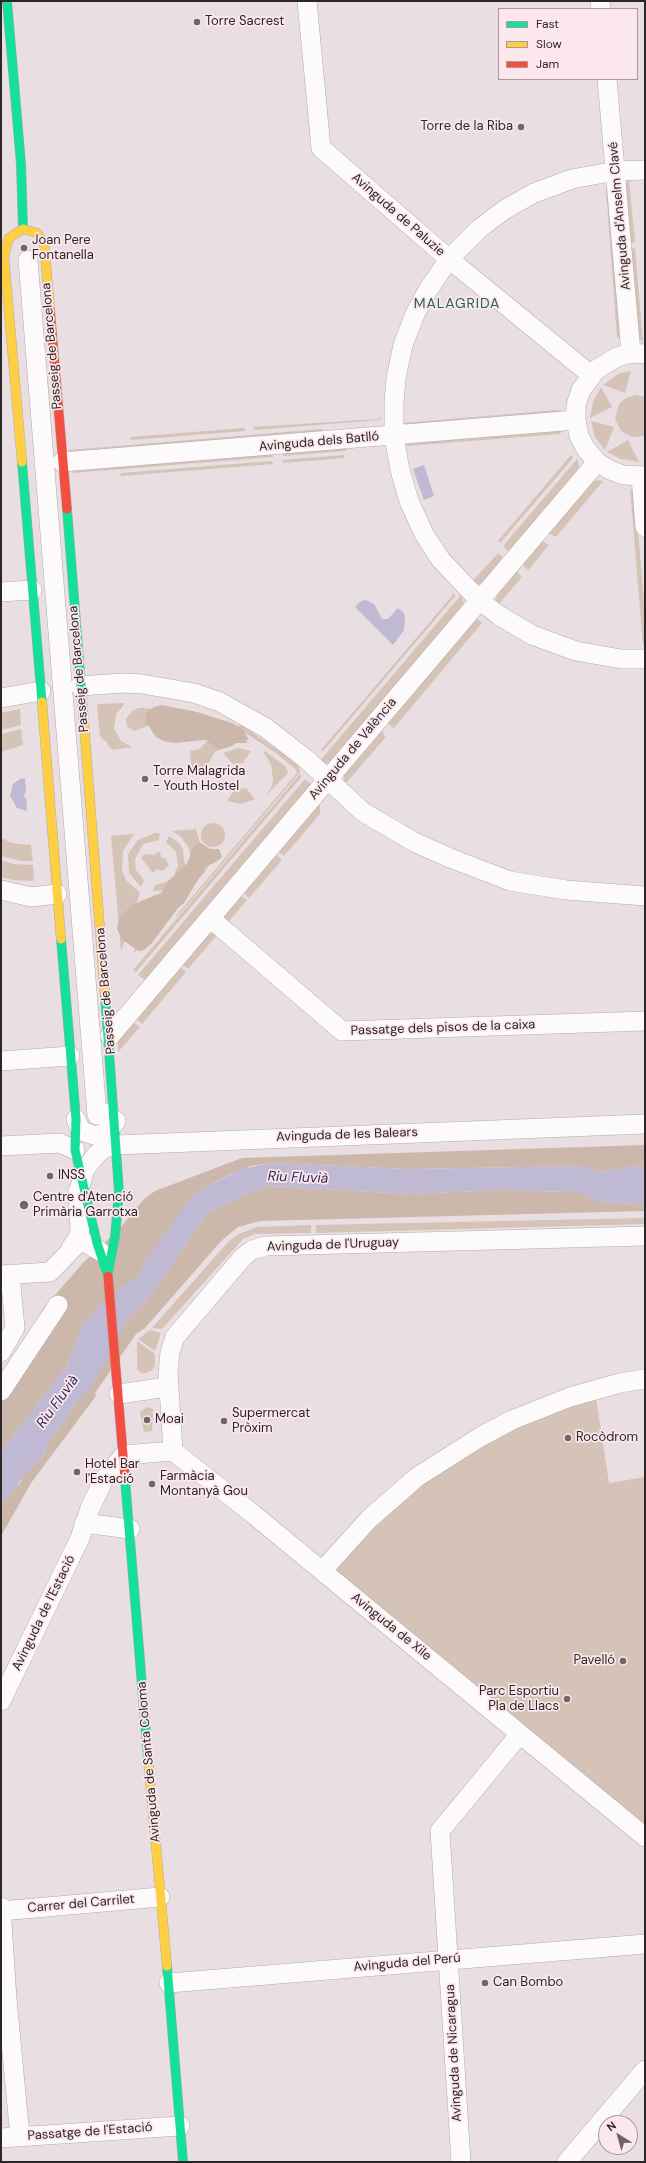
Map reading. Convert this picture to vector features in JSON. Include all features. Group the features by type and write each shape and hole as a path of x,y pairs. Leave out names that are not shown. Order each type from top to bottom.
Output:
{"main road":[{"path":"7,1 21,164 23,229 18,230 9,238 4,256 7,340 41,691 76,1119 75,1154"},
{"name":"Passeig de Barcelona","path":"23,229 37,233 44,242 110,1036 112,1117 116,1145 119,1192 114,1245 108,1272"},
{"path":"80,1188 92,1215 100,1251 108,1272"},
{"name":"Avinguda de Santa Coloma","path":"108,1272 160,1897 169,1983 182,2162"}],"street":[{"name":"Avinguda de Paluzie","path":"307,1 321,148 449,259 590,375"},
{"name":"Avinguda d'Anselm Clavé","path":"607,80 616,171 638,354"},
{"path":"645,170 616,171 572,179 534,193 504,210 479,229 449,259 428,290 415,314 403,345 396,378 394,403 394,436 400,470 409,501 424,534 441,560 480,600 500,616 532,635 576,651 621,658 645,658"},
{"name":"Passeig de Barcelona","path":"28,260 97,1115 112,1117"},
{"path":"638,354 610,360 590,375 581,390 576,405 576,420 579,436 586,449 596,462 623,475 643,476 645,528"},
{"name":"Avinguda dels Batlló","path":"62,462 576,420"},
{"name":"Avinguda de València","path":"110,1036 596,462"},
{"path":"1,592 32,590"},
{"path":"80,686 123,683 142,684 194,693 220,702 266,728 328,778 363,812 414,842 510,881 566,890 645,896"},
{"path":"1,698 41,691"},
{"path":"1,890 31,897 57,894"},
{"name":"Passatge dels pisos de la caixa","path":"210,918 342,1031 645,1021"},
{"path":"1,1062 70,1056"},
{"path":"76,1119 84,1132 97,1136 108,1131 112,1117"},
{"name":"Avinguda de les Balears","path":"80,1188 85,1169 97,1154 105,1148 116,1145 645,1124"},
{"path":"1,1146 60,1143 75,1154 80,1188 80,1229 78,1238 56,1268 50,1272 6,1275 15,1328 1,1352"},
{"name":"Avinguda de l'Uruguay","path":"173,1451 167,1388 170,1352 178,1332 243,1257 259,1247 645,1236"},
{"path":"71,1248 78,1243 84,1242 100,1251"},
{"path":"1,1391 58,1305"},
{"path":"322,1571 375,1514 417,1477 474,1441 512,1420 570,1398 620,1383 645,1379"},
{"path":"119,1394 167,1388"},
{"path":"124,1455 173,1451"},
{"name":"Avinguda de Xile","path":"173,1451 322,1571 645,1837"},
{"name":"Avinguda de l'Estació","path":"1,1701 80,1538 90,1508 104,1480 124,1455"},
{"path":"84,1523 130,1529"},
{"name":"Avinguda de Nicaragua","path":"461,2162 440,1831 520,1734"},
{"name":"Carrer del Carrilet","path":"1,1911 160,1897"},
{"path":"1,1907 7,2070 20,2137"},
{"name":"Avinguda del Perú","path":"169,1983 645,1944"},
{"path":"567,2162 645,2070"},
{"name":"Passatge de l'Estació","path":"1,2138 180,2126"}],"shaded area":[{"path":"629,179 635,242 630,243 625,186"},
{"path":"606,189 609,189 622,339 617,337"},
{"path":"635,248 643,343 638,337 630,249"},
{"path":"631,371 625,393 603,385 618,374"},
{"path":"601,387 612,407 590,418 593,402"},
{"path":"635,395 645,397 645,435 632,437 621,431 615,419 619,404 624,399"},
{"path":"556,410 562,411 558,414 405,425 403,423"},
{"path":"382,416 380,420 254,430 254,427 378,419"},
{"path":"591,421 614,427 605,450 595,437"},
{"path":"244,428 245,431 131,440 131,437"},
{"path":"322,429 323,433 71,454 69,450"},
{"path":"562,431 560,434 407,446 406,444"},
{"path":"628,440 639,462 621,459 607,452"},
{"path":"346,447 346,451 283,456 282,453"},
{"path":"272,453 273,457 72,473 72,469"},
{"path":"344,455 344,458 283,463 283,460"},
{"path":"571,455 573,458 500,543 498,541"},
{"path":"577,459 579,466 577,472 509,552 503,546"},
{"path":"272,461 273,464 120,476 121,473"},
{"path":"598,480 603,481 556,537 548,533 592,482"},
{"path":"630,488 635,495 645,614 645,648 643,645"},
{"path":"542,541 549,545 528,570 522,564"},
{"path":"498,553 504,558 481,584 470,584"},
{"path":"516,571 522,577 497,606 496,594"},
{"path":"453,592 455,596 323,751 321,750 452,596"},
{"path":"461,595 464,603 461,609 334,758 328,763 319,762"},
{"path":"476,618 482,623 394,728 387,723"},
{"path":"125,703 116,715 114,728 121,741 132,747 113,750 108,746 106,740 104,741 100,736 97,704"},
{"path":"162,705 197,712 232,723 244,730 248,739 244,743 236,743 232,746 219,750 206,740 174,743 164,741 156,737 146,722 146,713 154,707"},
{"path":"139,708 166,710 150,725 134,731 127,726 126,719 132,711"},
{"path":"20,709 21,725 1,730 1,713"},
{"path":"240,724 285,755 299,767 300,772 177,917 176,916 297,773 295,769 276,753 238,728"},
{"path":"21,729 23,745 1,752 1,734"},
{"path":"381,730 386,737 347,782 344,783 344,774"},
{"path":"237,734 249,743 236,743 223,747 214,753 208,764 205,764 204,767 194,767 194,774 192,774 190,751 200,749 209,738"},
{"path":"238,748 251,751 243,763 233,764 223,753"},
{"path":"265,751 286,767 288,773 265,797 272,786 273,779 271,764 263,752"},
{"path":"300,774 302,776 136,972 133,970"},
{"path":"305,779 311,784 310,786 257,849 145,980 138,975"},
{"path":"246,788 255,799 241,804 227,801 235,789"},
{"path":"320,802 320,814 284,856 278,851"},
{"path":"213,823 221,827 225,835 221,843 213,847 205,843 201,835 205,827"},
{"path":"196,829 201,847 218,854 192,888 133,954 152,897 161,897 192,862 189,848 181,837 172,831"},
{"path":"155,833 160,833 159,840 143,844 135,859 136,870 144,880 141,887 129,873 128,854 138,840"},
{"path":"134,834 123,851 122,870 126,880 140,893 121,951 111,836"},
{"path":"169,836 180,844 183,850 185,867 167,890 153,891 155,885 166,882 173,877 178,866 176,852 166,842"},
{"path":"1,838 12,843 31,845 33,861 22,861 1,856"},
{"path":"199,842 210,849 219,849 222,857 216,862 205,867 204,873 200,876 184,903 178,908 152,943 144,950 139,951 124,941 120,935 117,929 119,918 134,904 161,893 169,881 188,862 192,848"},
{"path":"157,852 160,852 161,857 167,859 166,861 169,865 163,871 157,869 153,873 141,858 145,854 155,855"},
{"path":"275,854 282,860 249,898 243,892"},
{"path":"1,860 13,864 33,865 34,881 13,880 1,877"},
{"path":"240,895 247,900 225,926 223,917"},
{"path":"208,934 218,934 188,969 182,964"},
{"path":"180,967 186,972 142,1024 136,1019"},
{"path":"133,1022 140,1027 118,1052 118,1041"},
{"path":"645,1145 645,1165 598,1172 584,1166 408,1169 270,1163 251,1166 231,1174 198,1191 192,1197 147,1259 139,1275 100,1305 82,1326 67,1366 1,1452 1,1395 39,1321 42,1310 83,1263 120,1228 144,1199 155,1191 242,1158"},
{"path":"271,1186 409,1194 501,1190 570,1192 575,1190 598,1201 645,1205 645,1211 260,1221 238,1227 221,1241 145,1328 136,1334 95,1393 96,1396 31,1483 1,1536 1,1504 21,1482 22,1477 42,1458 53,1434 68,1416 73,1406 87,1391 128,1318 147,1300 207,1214 247,1194"},
{"path":"645,1218 645,1224 316,1233 316,1225"},
{"path":"311,1225 311,1233 255,1234 243,1239 162,1329 152,1328 228,1242 237,1235 257,1227"},
{"path":"150,1330 161,1333 155,1351 138,1339"},
{"path":"137,1341 155,1354 155,1365 153,1369 146,1373 141,1373 137,1369"},
{"name":"Parc Esportiu Pla de Llacs","path":"595,1391 609,1483 645,1477 645,1828 332,1570 430,1469"},
{"path":"147,1407 153,1409 152,1431 144,1432 140,1412"}],"water":[{"path":"424,465 434,496 424,500 413,469"},
{"path":"366,600 374,604 382,619 388,619 398,608 404,613 404,630 393,645 355,607 361,601"},
{"path":"25,778 26,792 23,796 26,798 27,811 17,808 10,796 13,784 20,779"},
{"name":"Riu Fluvià","path":"270,1163 408,1169 584,1166 598,1172 645,1165 645,1205 598,1201 575,1190 570,1192 501,1190 409,1194 271,1186 247,1194 207,1214 147,1300 128,1318 91,1387 73,1406 68,1416 53,1434 42,1458 22,1477 17,1487 1,1504 1,1452 67,1366 82,1326 100,1305 139,1275 147,1259 185,1205 198,1191 242,1169"}],"traffic: fast":[{"path":"7,1 21,164 23,229"},
{"path":"22,462 42,702"},
{"path":"67,509 84,724"},
{"path":"61,939 76,1119 75,1150 97,1243 108,1276"},
{"path":"105,995 119,1192 115,1237 108,1272"},
{"path":"125,1479 148,1758"},
{"path":"167,1966 183,2162"}],"traffic: slow":[{"path":"22,462 4,256 9,238 23,229 37,233 44,242 50,310"},
{"path":"42,702 61,939"},
{"path":"84,724 105,995"},
{"path":"148,1758 167,1966"}],"traffic: jam":[{"path":"50,310 67,509"},
{"path":"108,1276 125,1479"}],"place":[{"name":"Torre Sacrest","path":"197,22"},
{"name":"Torre de la Riba","path":"521,127"},
{"name":"Joan Pere Fontanella","path":"24,248"},
{"name":"Torre Malagrida - Youth Hostel","path":"145,779"},
{"name":"INSS","path":"50,1176"},
{"name":"Centre d'Atenció Primària Garrotxa","path":"24,1205"},
{"name":"Moai","path":"147,1420"},
{"name":"Supermercat Pròxim","path":"224,1421"},
{"name":"Rocòdrom","path":"568,1438"},
{"name":"Hotel Bar l'Estació","path":"77,1472"},
{"name":"Farmàcia Montanyà Gou","path":"152,1484"},
{"name":"Pavelló","path":"623,1661"},
{"name":"Parc Esportiu Pla de Llacs","path":"567,1699"},
{"name":"Can Bombo","path":"485,1983"}],"district":[{"name":"MALAGRIDA","path":"457,304"}]}
